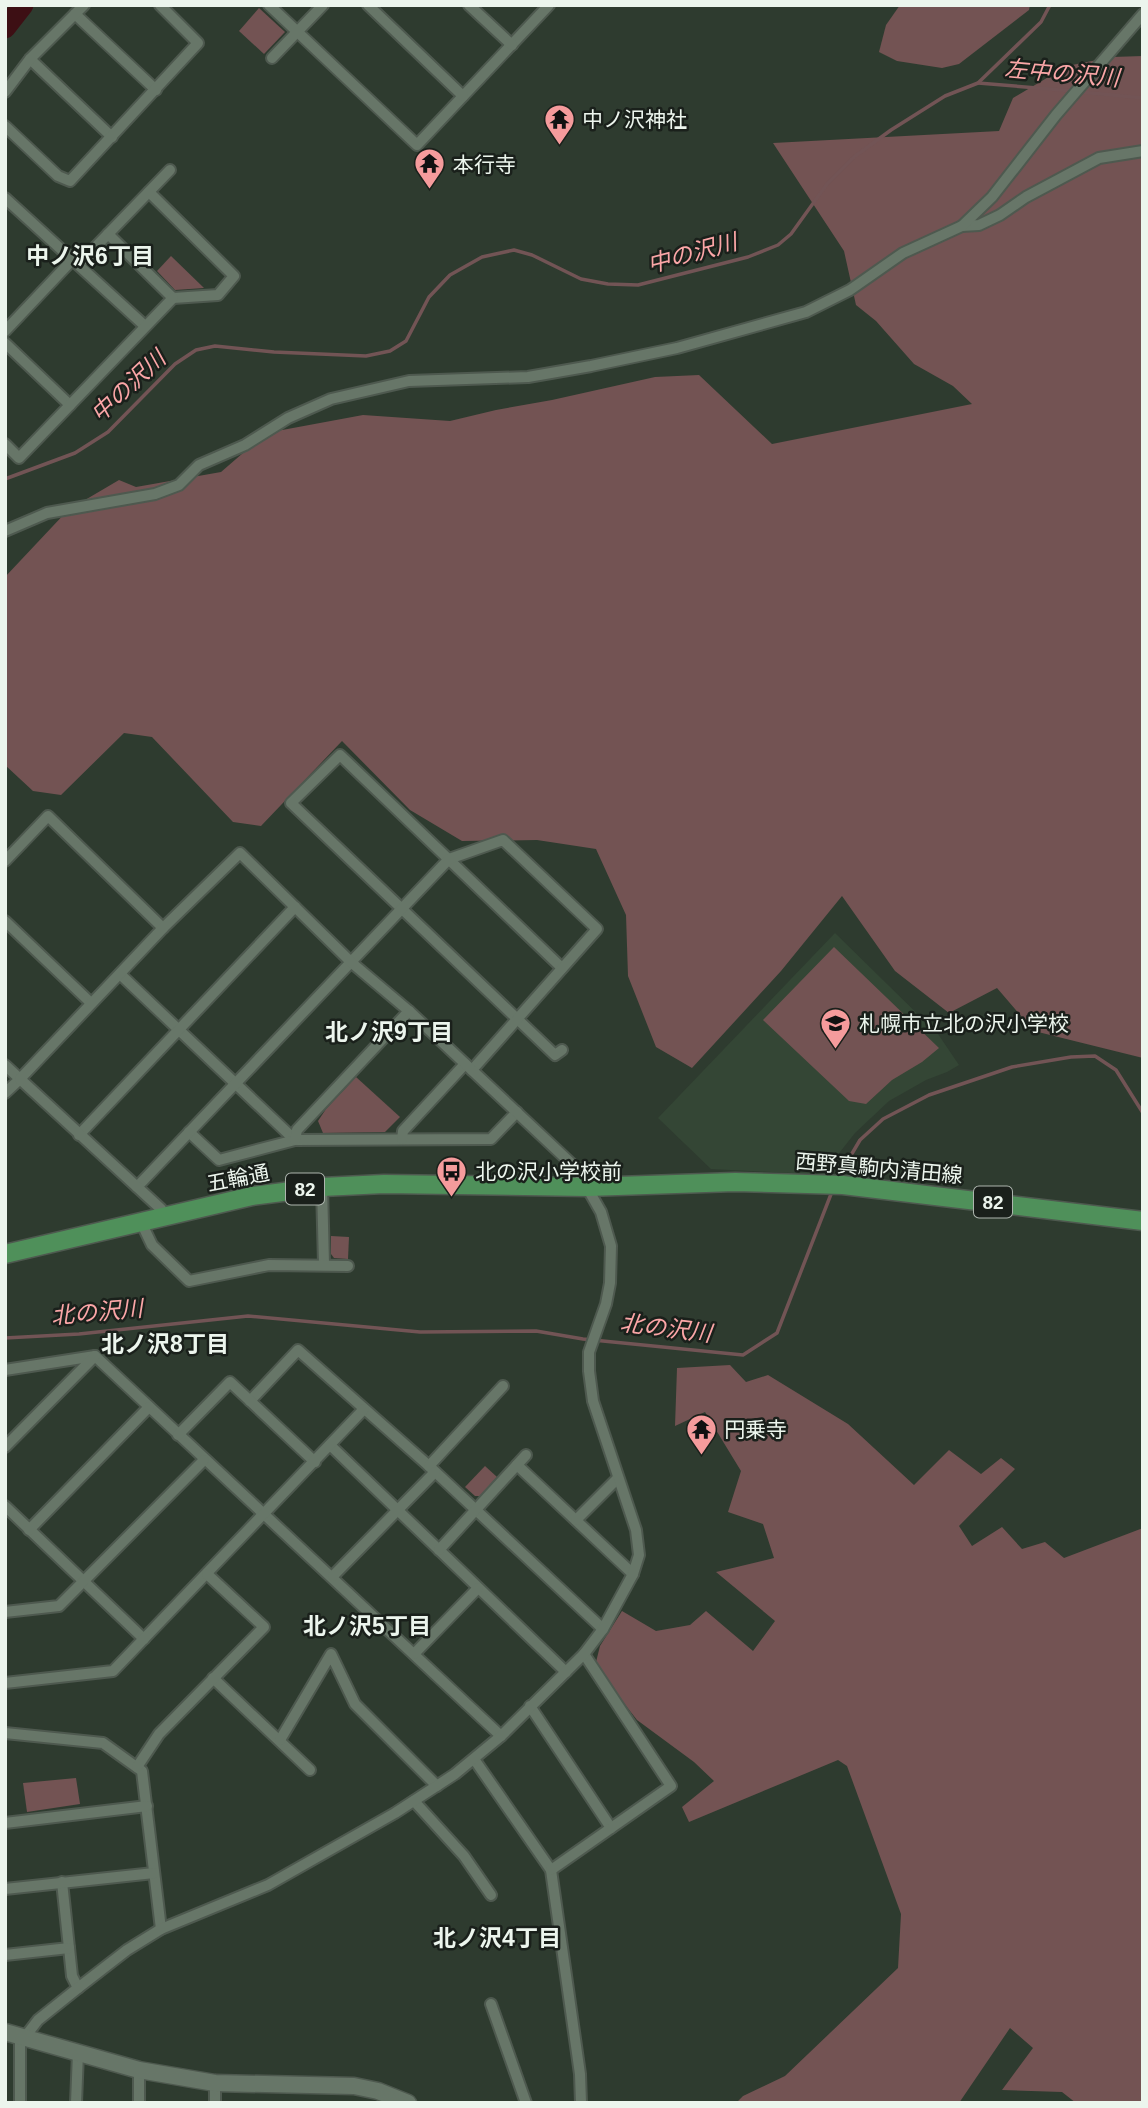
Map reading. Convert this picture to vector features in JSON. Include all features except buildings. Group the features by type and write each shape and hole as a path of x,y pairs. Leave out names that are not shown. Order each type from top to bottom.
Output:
{"main road":[{"name":"西野真駒内清田線","path":"611,1186 734,1182 844,1185 1143,1221"},
{"name":"五輪通","path":"5,1254 252,1196 322,1187 398,1184 611,1186"}],"street":[{"path":"5,92 30,59 84,5"},
{"path":"5,127 58,176 70,181 198,43 160,5"},
{"path":"269,5 417,145 549,5"},
{"path":"272,58 323,5"},
{"path":"368,5 463,96"},
{"path":"469,5 512,45"},
{"path":"75,14 156,90"},
{"path":"5,531 47,513 155,494 179,485 199,465 245,444 288,418 331,399 410,382 528,377 553,373 677,348 806,312 850,290 904,253 962,226 992,197 1056,115 1143,14"},
{"path":"30,59 112,136"},
{"path":"962,226 979,225 1000,215 1038,190 1099,158 1143,151"},
{"path":"5,331 76,261 108,234 170,170"},
{"path":"5,444 19,458 173,298 218,295 234,276 149,192"},
{"path":"5,198 145,327"},
{"path":"108,234 173,298"},
{"path":"5,343 70,405"},
{"path":"562,968 340,755 291,803 555,1055 562,1050"},
{"path":"5,861 48,816 163,928"},
{"path":"137,1187 449,859 503,840 597,929 518,1018 403,1130 402,1139"},
{"path":"5,1093 163,928 240,853 352,963 408,1011 576,1168 588,1187 601,1212 611,1246 610,1283 606,1304 589,1352 593,1401 636,1530 639,1555 633,1574 603,1629 584,1654 474,1759 414,1801 268,1885 161,1929 127,1950 17,2035"},
{"path":"79,1135 295,907"},
{"path":"5,921 92,1003"},
{"path":"120,974 295,1140"},
{"path":"295,1140 297,1130 408,1011"},
{"path":"5,1065 161,1209 163,1217"},
{"path":"188,1132 219,1160 295,1140 492,1139 517,1112"},
{"path":"322,1187 324,1264"},
{"path":"141,1222 152,1245 189,1281 269,1265 348,1266"},
{"path":"250,1401 298,1350 477,1510 603,1629"},
{"path":"5,1370 95,1356"},
{"path":"95,1356 501,1736"},
{"path":"5,1447 95,1356"},
{"path":"178,1435 230,1382 315,1462"},
{"path":"333,1576 397,1510 503,1386"},
{"path":"29,1530 149,1407"},
{"path":"5,1683 113,1671 364,1409"},
{"path":"330,1445 566,1672"},
{"path":"439,1550 526,1455"},
{"path":"5,1612 60,1606 204,1460"},
{"path":"517,1465 633,1574"},
{"path":"576,1520 618,1478"},
{"path":"5,1506 144,1639"},
{"path":"137,1767 159,1734 264,1627 207,1574"},
{"path":"414,1654 478,1588"},
{"path":"280,1740 331,1654 355,1704 437,1786"},
{"path":"551,1870 671,1786 584,1654"},
{"path":"213,1678 310,1770"},
{"path":"530,1706 611,1828"},
{"path":"5,1733 103,1743 142,1771 161,1929"},
{"path":"474,1759 551,1870 580,2074 581,2103"},
{"path":"414,1801 464,1856 491,1895"},
{"path":"5,1823 147,1806"},
{"path":"5,1889 154,1873"},
{"path":"62,1882 72,1976 78,1988"},
{"path":"5,1955 69,1948"},
{"path":"491,2004 526,2103"},
{"path":"17,2035 139,2070 215,2083 354,2086 378,2097 408,2103"},
{"path":"17,2035 20,2103"},
{"path":"76,2103 78,2053"},
{"path":"139,2070 139,2103"},
{"path":"215,2083 215,2103"}],"shaded area":[{"path":"900,5 1030,5 1029,10 959,64 942,68 897,61 879,52 886,25"},
{"path":"259,8 285,32 264,54 239,31"},
{"path":"1143,56 1143,1058 1034,1031 997,988 949,1013 895,971 842,896 781,971 692,1068 656,1047 628,976 626,915 596,849 537,840 462,841 410,810 342,741 261,826 233,822 152,737 124,733 61,795 33,791 5,765 5,577 68,510 119,480 136,487 221,472 266,433 363,415 450,421 655,377 699,375 772,444 972,404 953,386 914,364 876,321 856,305 844,251 773,143 999,131 1013,98 1067,66 1112,57"},
{"path":"171,256 204,288 175,290 157,271"},
{"name":"札幌市立北の沢小学校","path":"835,933 938,1034 959,1065 889,1101 855,1133 840,1152 829,1175 711,1169 658,1118"},
{"path":"834,947 939,1048 892,1080 866,1104 849,1101 763,1020"},
{"path":"356,1077 400,1117 385,1132 323,1133 318,1121"},
{"path":"331,1236 349,1237 348,1259 334,1258 331,1254"},
{"path":"730,1365 746,1382 768,1375 848,1424 914,1485 949,1450 981,1474 1001,1458 1015,1469 959,1526 972,1546 1002,1527 1022,1549 1045,1542 1064,1558 1143,1528 1143,2103 1076,2103 1062,2092 1002,2090 1033,2048 1010,2028 959,2103 736,2103 743,2096 785,2076 898,1968 901,1914 847,1766 838,1760 689,1822 682,1807 714,1781 694,1762 637,1720 595,1666 600,1646 622,1611 656,1631 690,1625 706,1611 753,1651 775,1621 716,1572 774,1558 763,1524 728,1512 741,1471 705,1412 675,1426 677,1368"},
{"path":"485,1466 497,1477 480,1496 475,1496 465,1487"},
{"path":"76,1778 80,1804 27,1812 23,1783"}],"waterway":[{"path":"5,28 23,5"},
{"name":"中の沢川","path":"5,479 75,453 108,432 175,364 196,350 215,346 366,356 390,351 406,341 429,297 450,275 482,257 514,250 532,255 581,279 608,284 638,285 748,257 778,245 791,234 827,184 854,157 945,96 978,83 1041,22 1050,5"},
{"name":"左中の沢川","path":"978,83 1073,91"},
{"name":"左中の沢川","path":"1081,92 1143,98"},
{"name":"北の沢川","path":"837,1179 860,1140 883,1119 929,1095 1012,1067 1071,1057 1095,1056 1116,1070 1143,1113"},
{"name":"北の沢川","path":"5,1338 79,1334 248,1316 420,1332 536,1331 583,1339 743,1355 777,1333 833,1189"}],"place":[{"name":"中ノ沢神社","path":"559,146"},
{"name":"本行寺","path":"430,191"},
{"name":"札幌市立北の沢小学校","path":"836,1050"},
{"name":"北の沢小学校前","path":"452,1198"},
{"name":"円乗寺","path":"701,1456"}],"district":[{"name":"中ノ沢6丁目","path":"90,256"},
{"name":"北ノ沢9丁目","path":"389,1032"},
{"name":"北ノ沢8丁目","path":"165,1344"},
{"name":"北ノ沢5丁目","path":"367,1626"},
{"name":"北ノ沢4丁目","path":"497,1938"}]}
